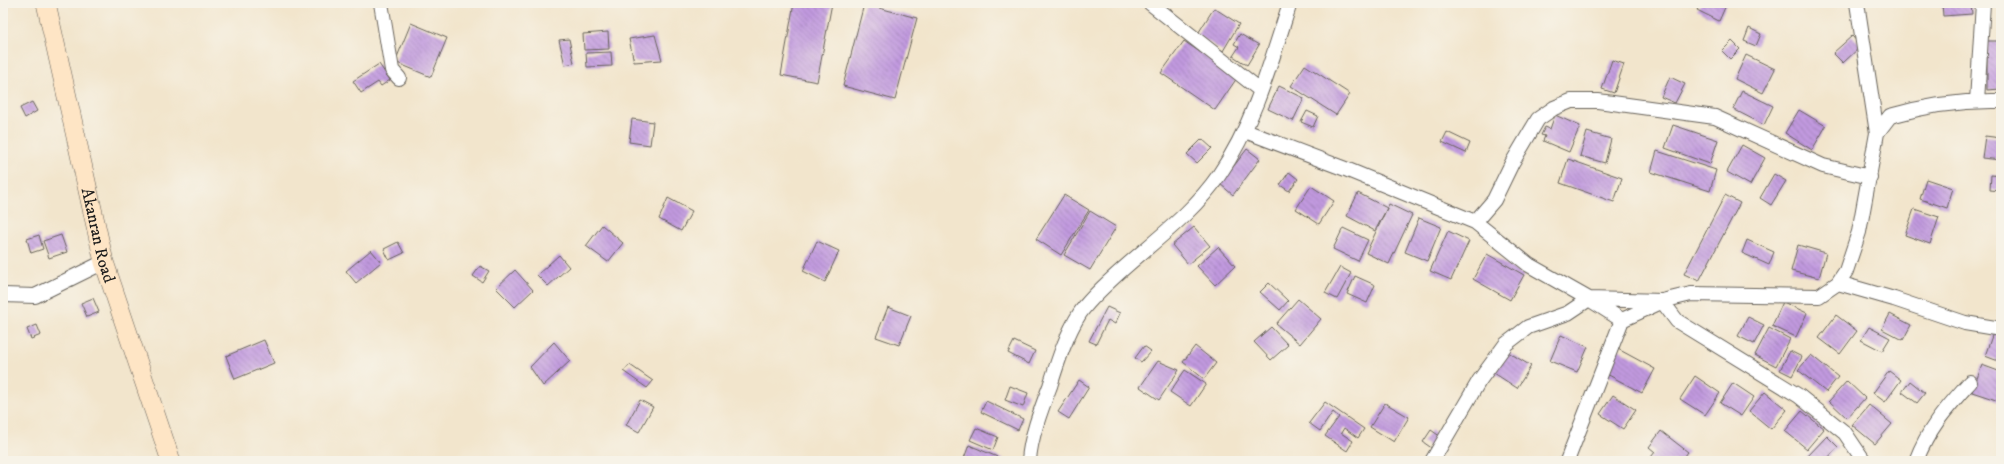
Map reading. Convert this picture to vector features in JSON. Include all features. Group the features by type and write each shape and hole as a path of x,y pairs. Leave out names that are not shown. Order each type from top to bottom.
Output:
{"main road":[{"name":"Akanran Road","path":"50,4 104,262 171,461"}],"street":[{"path":"381,3 392,70 399,78"},
{"path":"1150,3 1260,90"},
{"path":"1029,461 1044,400 1068,334 1080,313 1096,294 1141,251 1193,206 1218,176 1245,131 1290,3"},
{"path":"1567,461 1622,320 1662,301 1690,294 1819,296 1838,283 1846,271 1859,232 1877,133 1857,3"},
{"path":"1977,101 1982,3"},
{"path":"1475,222 1494,200 1512,163 1538,119 1554,108 1571,101 1598,101 1715,117 1823,166 1870,176"},
{"path":"1877,133 1890,116 1935,105 1977,101 2001,101"},
{"path":"1245,131 1348,170 1475,222 1529,265 1589,299 1622,320"},
{"path":"3,295 35,296 104,262"},
{"path":"1838,283 1894,299 1965,323 2001,329"},
{"path":"1432,461 1480,381 1506,344 1528,327 1568,313 1589,299 1662,301"},
{"path":"1662,301 1677,321 1799,396 1845,433 1864,461"},
{"path":"1916,461 1923,442 1937,419 1970,382"}],"building":[{"path":"794,3 832,3 817,82 781,75"},
{"path":"1701,3 1727,3 1719,21 1697,10"},
{"path":"1942,3 1971,3 1972,14 1943,16"},
{"path":"864,4 917,18 895,100 843,86"},
{"path":"1214,8 1239,24 1223,51 1197,35"},
{"path":"411,23 447,38 431,77 395,62"},
{"path":"1749,28 1761,34 1756,46 1744,41"},
{"path":"608,32 609,49 584,50 583,34"},
{"path":"1240,34 1259,45 1247,65 1233,56 1239,47 1234,44"},
{"path":"655,35 662,60 634,62 629,39"},
{"path":"1852,36 1861,46 1843,63 1833,53"},
{"path":"569,39 574,63 565,65 559,40"},
{"path":"1184,41 1237,78 1215,110 1161,73"},
{"path":"1732,41 1740,49 1730,59 1722,51"},
{"path":"1987,41 2001,41 2001,89 1987,90"},
{"path":"611,52 612,66 587,67 586,53"},
{"path":"1746,55 1775,69 1763,93 1735,79"},
{"path":"1612,60 1624,64 1614,93 1602,89"},
{"path":"379,64 390,80 381,86 378,82 361,93 353,81"},
{"path":"1305,65 1350,94 1336,115 1291,86"},
{"path":"1670,77 1685,84 1675,103 1661,97"},
{"path":"1279,86 1304,98 1293,121 1268,109"},
{"path":"1742,91 1773,106 1764,125 1733,109"},
{"path":"32,102 37,111 25,118 20,108"},
{"path":"1799,110 1826,126 1812,150 1785,133"},
{"path":"1307,111 1318,116 1313,127 1301,122"},
{"path":"1555,115 1580,126 1569,152 1543,141 1545,136 1541,135 1545,127 1550,129"},
{"path":"632,119 653,122 650,145 629,142"},
{"path":"1673,125 1718,140 1710,164 1665,148"},
{"path":"1447,132 1470,143 1466,153 1442,142"},
{"path":"1587,132 1611,139 1605,163 1580,156"},
{"path":"1985,136 2001,138 2001,160 1982,158"},
{"path":"1202,139 1212,148 1197,163 1187,154"},
{"path":"1742,145 1765,158 1750,185 1727,172"},
{"path":"1247,149 1260,159 1233,195 1220,184"},
{"path":"1657,151 1716,170 1710,191 1651,172"},
{"path":"1568,159 1622,178 1614,202 1560,183"},
{"path":"1289,172 1298,179 1289,191 1280,185"},
{"path":"1774,174 1786,181 1771,205 1760,198"},
{"path":"1991,175 2001,176 2001,191 1990,190"},
{"path":"1926,179 1953,188 1947,208 1920,199"},
{"path":"1311,186 1334,201 1319,224 1296,209"},
{"path":"1358,193 1387,208 1375,231 1347,216"},
{"path":"1064,195 1089,210 1061,255 1036,239"},
{"path":"1725,195 1740,203 1699,281 1684,274"},
{"path":"668,198 692,211 681,231 659,219"},
{"path":"1389,204 1412,215 1389,264 1366,253"},
{"path":"1914,209 1939,217 1930,244 1905,235"},
{"path":"1090,211 1116,227 1090,270 1064,255"},
{"path":"1419,218 1441,227 1427,261 1405,252"},
{"path":"602,225 623,243 608,262 586,246"},
{"path":"1194,227 1210,246 1188,264 1172,245"},
{"path":"1343,228 1368,240 1358,261 1333,249"},
{"path":"1448,231 1469,241 1451,280 1430,271"},
{"path":"39,235 43,249 31,253 27,239"},
{"path":"61,235 67,252 49,258 43,241"},
{"path":"1747,240 1774,252 1769,265 1742,253"},
{"path":"817,241 839,251 825,282 803,271"},
{"path":"398,242 404,253 389,260 384,249"},
{"path":"1798,245 1826,253 1819,278 1791,271"},
{"path":"1218,247 1235,266 1215,285 1197,266"},
{"path":"371,250 381,262 356,283 346,271"},
{"path":"1487,254 1524,275 1510,300 1473,279"},
{"path":"559,255 569,267 548,286 537,275"},
{"path":"480,266 489,271 482,282 473,276"},
{"path":"1340,267 1351,273 1337,299 1325,293"},
{"path":"515,270 533,290 515,307 496,288"},
{"path":"1355,276 1375,285 1367,303 1347,294"},
{"path":"1269,283 1288,301 1280,310 1260,292"},
{"path":"93,298 99,312 87,317 81,303"},
{"path":"1298,299 1321,319 1300,344 1276,324"},
{"path":"1783,302 1807,313 1796,337 1772,326"},
{"path":"888,307 911,316 899,345 876,337"},
{"path":"1107,307 1120,313 1115,324 1108,320 1096,344 1089,341"},
{"path":"1890,314 1911,325 1903,340 1882,329"},
{"path":"1836,315 1857,331 1840,354 1819,338"},
{"path":"1748,317 1764,325 1754,344 1738,336"},
{"path":"37,325 41,335 31,339 27,329"},
{"path":"1271,327 1288,345 1271,360 1254,342"},
{"path":"1869,327 1890,338 1882,351 1861,340"},
{"path":"1769,328 1790,339 1776,366 1755,355"},
{"path":"1994,330 2001,333 2001,362 1985,356"},
{"path":"1561,335 1588,347 1577,372 1550,361"},
{"path":"264,340 274,363 235,379 226,356"},
{"path":"1014,341 1035,351 1029,364 1008,353"},
{"path":"554,342 570,361 543,386 530,367"},
{"path":"1144,346 1151,351 1141,362 1135,358"},
{"path":"1195,346 1216,363 1204,379 1183,362"},
{"path":"1618,349 1655,369 1642,393 1605,373"},
{"path":"1790,351 1802,357 1792,376 1780,370"},
{"path":"1508,352 1531,366 1517,388 1494,373"},
{"path":"1811,355 1838,377 1826,392 1798,370"},
{"path":"1158,361 1179,370 1159,400 1140,387"},
{"path":"630,365 653,381 647,388 623,371"},
{"path":"1982,365 2001,372 2001,394 1999,401 1972,392"},
{"path":"1185,370 1206,384 1191,406 1170,392"},
{"path":"1889,371 1901,380 1885,402 1873,393"},
{"path":"1695,376 1720,393 1705,415 1680,399"},
{"path":"1079,380 1089,387 1069,419 1058,412"},
{"path":"1847,381 1865,398 1847,418 1829,401"},
{"path":"1910,381 1925,393 1917,403 1902,392"},
{"path":"1733,383 1754,397 1741,416 1720,403"},
{"path":"1010,386 1028,393 1023,407 1005,400"},
{"path":"1765,392 1787,410 1771,429 1749,411"},
{"path":"1613,395 1636,410 1623,429 1600,414"},
{"path":"640,400 653,407 639,432 626,425"},
{"path":"986,401 1023,419 1018,430 981,412"},
{"path":"1325,402 1364,429 1358,438 1344,428 1341,433 1353,441 1347,451 1325,436 1339,417 1333,412 1320,431 1309,423"},
{"path":"1385,403 1409,417 1394,442 1370,427"},
{"path":"1869,405 1892,424 1875,444 1852,425"},
{"path":"1802,411 1824,429 1807,449 1785,431"},
{"path":"976,428 998,437 993,450 970,440"},
{"path":"1431,430 1441,437 1433,449 1423,442"},
{"path":"1661,431 1688,452 1681,461 1648,461 1655,452 1649,447"},
{"path":"1827,436 1838,447 1825,461 1809,461 1806,458"},
{"path":"969,445 1007,461 963,461"}]}
